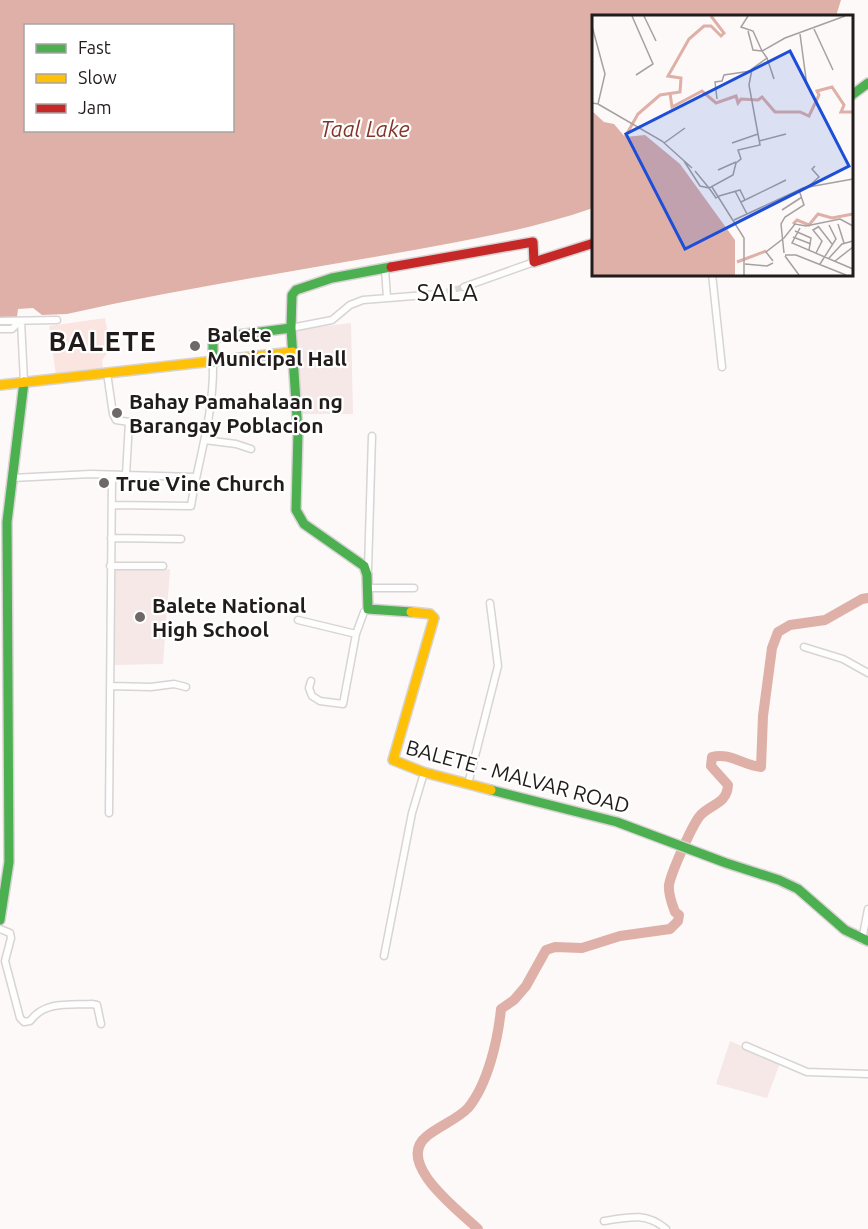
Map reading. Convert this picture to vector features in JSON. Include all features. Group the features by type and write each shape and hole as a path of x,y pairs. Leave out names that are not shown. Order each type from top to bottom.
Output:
{"main road":[{"path":"853,94 868,83"},
{"path":"368,609 367,575 364,566 304,524 296,510 298,432 290,302 296,290 332,278 533,242 534,262 592,244"},
{"path":"213,362 213,338 291,328"},
{"path":"0,385 293,352"},
{"path":"0,920 5,862 6,546 24,382"},
{"name":"BALETE - MALVAR ROAD","path":"368,609 430,614 434,618 417,682 393,754 396,764 424,773 581,811 694,847 718,860 789,884 837,925 865,940"}],"street":[{"path":"464,287 534,262"},
{"path":"385,268 387,298"},
{"path":"712,276 722,367"},
{"path":"291,328 332,320 350,305 363,300 438,294"},
{"path":"0,321 57,320"},
{"path":"0,329 12,329 23,321"},
{"path":"23,321 24,382"},
{"path":"112,505 191,506 195,477 206,440 212,404 213,362"},
{"path":"107,373 113,414 116,420 126,420 129,423 126,475"},
{"path":"367,575 372,436"},
{"path":"206,440 236,444 251,449"},
{"path":"12,478 112,475 195,477"},
{"path":"109,813 112,475"},
{"path":"111,538 181,539"},
{"path":"110,566 163,566"},
{"path":"367,588 414,588"},
{"path":"468,784 498,666 490,603"},
{"path":"311,681 309,688 312,696 320,701 343,704 356,634 364,612 368,609"},
{"path":"298,620 356,634"},
{"path":"804,648 843,658 868,673"},
{"path":"110,686 151,687 174,684 186,687"},
{"path":"384,956 412,813 424,773"},
{"path":"865,940 868,909"},
{"path":"0,929 10,933 11,938 5,961 20,1018 24,1022 30,1021 38,1011 49,1005 92,1004 97,1005 101,1024"},
{"path":"746,1046 807,1072 868,1074"},
{"path":"604,1221 646,1217 654,1219 666,1229"}],"shaded area":[{"path":"105,318 111,348 102,360 103,369 56,375 49,326"},
{"path":"351,323 353,414 299,414 295,330"},
{"name":"Balete National High School","path":"114,569 170,569 163,664 113,665"},
{"path":"730,1041 780,1063 767,1098 716,1084"}],"water":[{"name":"Taal Lake","path":"0,0 841,0 836,15 592,15 592,208 541,224 488,236 184,290 67,314 42,315 33,308 18,309 17,317 0,317"}],"waterway":[{"path":"478,1229 434,1187 418,1160 419,1147 427,1136 464,1112 475,1098 491,1061 501,1009 514,1000 526,986 546,950 555,947 582,948 620,936 670,929 678,921 679,915 675,912 669,892 673,871 699,817 721,800 727,792 728,785 711,766 712,757 725,756 761,767 763,716 772,648 778,632 790,625 825,620 862,599 868,598"}],"tunnel":[{"path":"438,294 464,287"}],"traffic: fast":[{"path":"853,94 868,83"},
{"path":"391,267 332,278 296,290 292,295 291,328 298,432 296,510 304,524 364,566 367,575 368,609 411,612"},
{"path":"213,362 213,338 291,328"},
{"path":"0,920 9,862 7,522 24,382"},
{"path":"491,790 617,822 726,863 779,880 798,889 845,930 868,941"}],"traffic: slow":[{"path":"0,385 293,352"},
{"path":"411,612 430,614 434,618 393,760 423,772 491,790"}],"traffic: jam":[{"path":"391,267 533,242 534,262 592,244"}],"place":[{"name":"Balete Municipal Hall","path":"195,346"},
{"name":"Bahay Pamahalaan ng Barangay Poblacion","path":"117,413"},
{"name":"True Vine Church","path":"104,483"},
{"name":"Balete National High School","path":"140,617"}],"district":[{"name":"SALA","path":"448,292"},
{"name":"BALETE","path":"103,341"}]}
